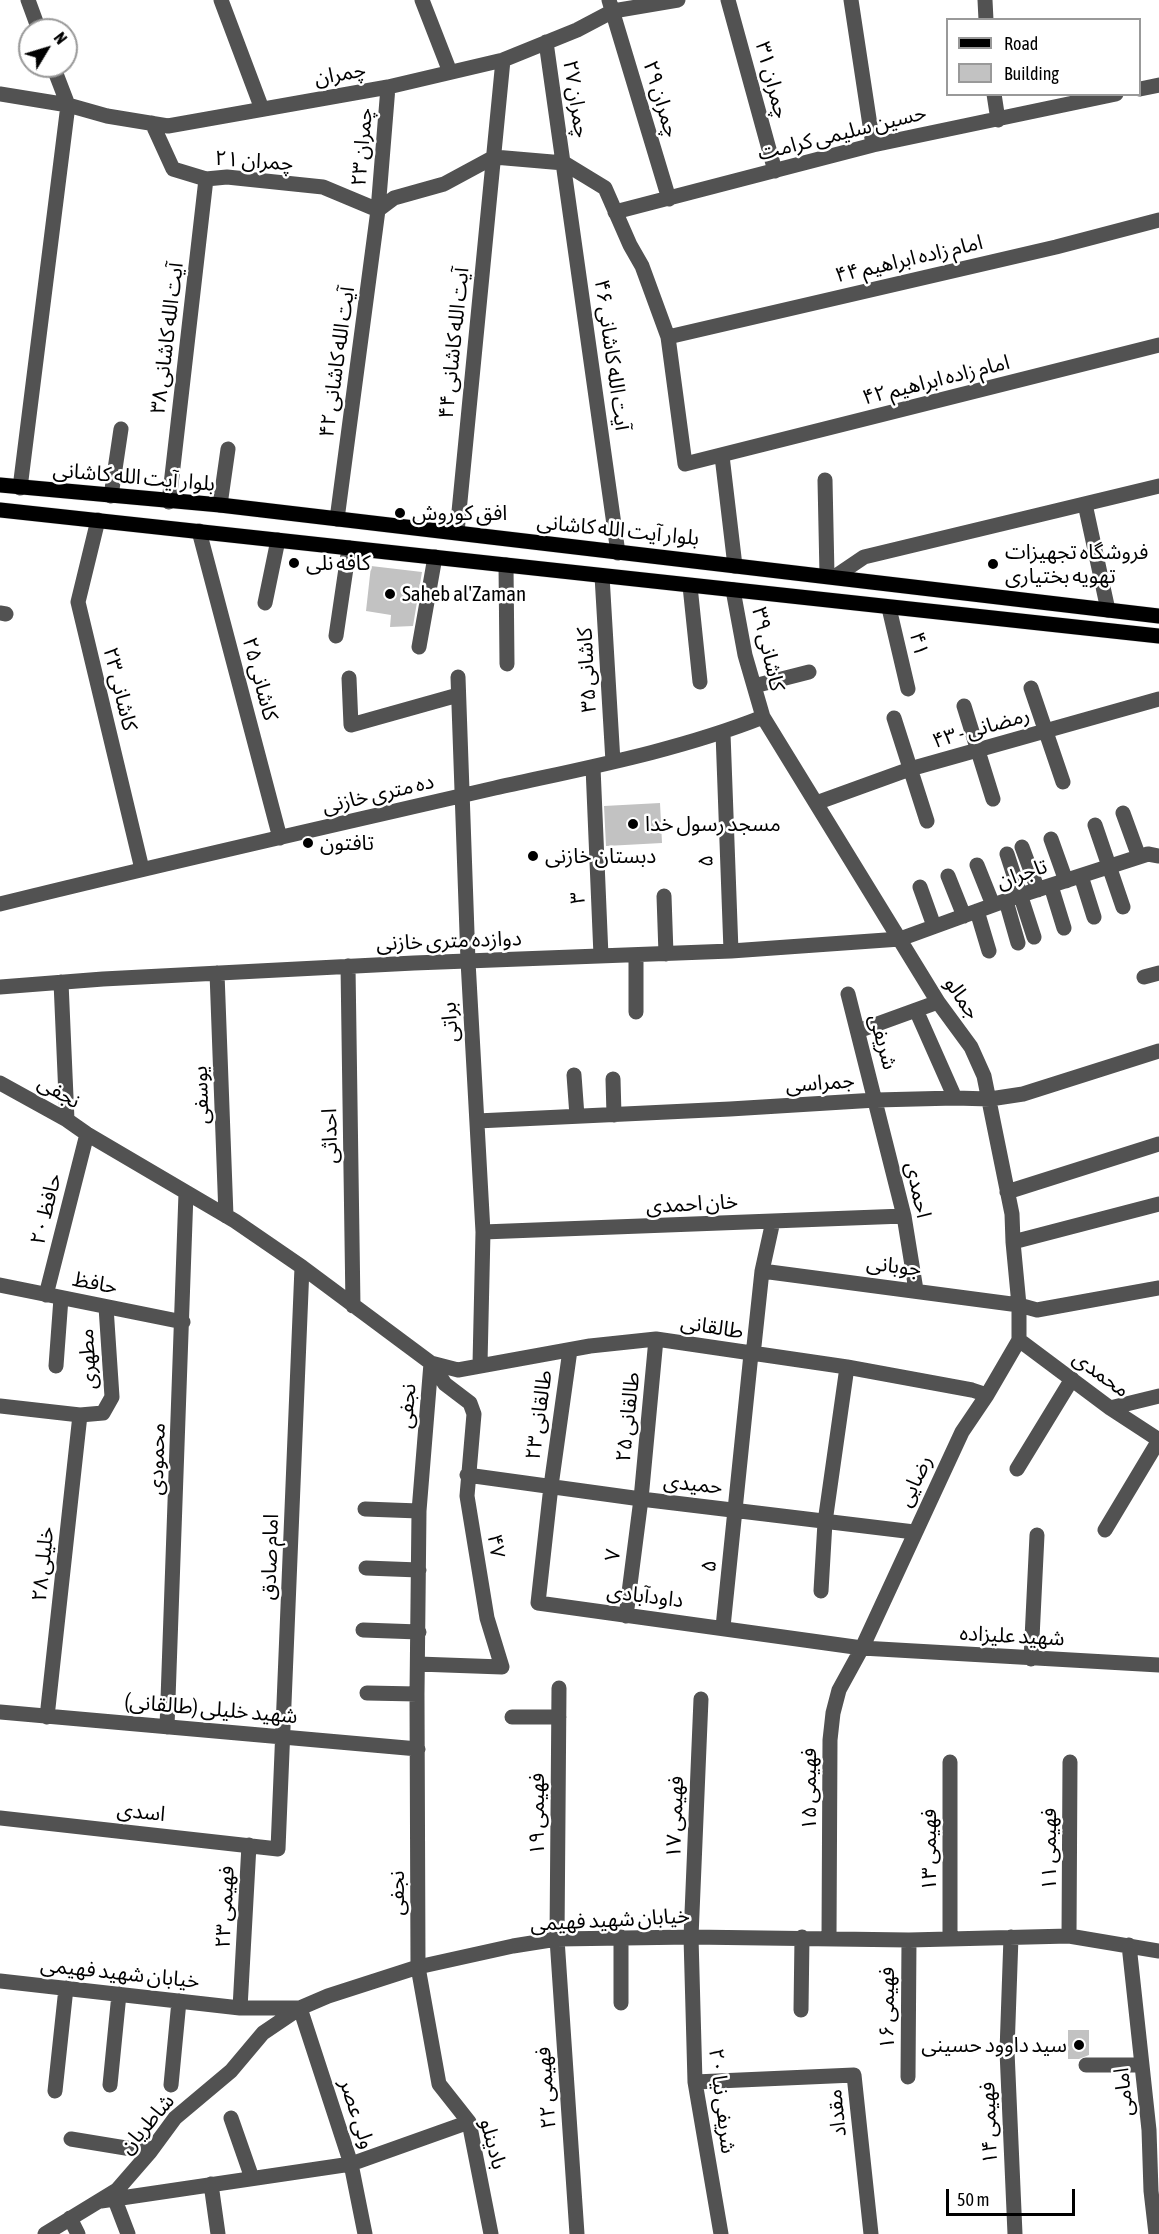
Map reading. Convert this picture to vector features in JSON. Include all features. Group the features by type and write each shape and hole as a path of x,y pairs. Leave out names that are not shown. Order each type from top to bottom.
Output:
{"main road":[{"name":"بلوار آیت الله کاشانی","path":"0,485 220,505 1159,616"},
{"path":"0,510 1159,636"},
{"path":"733,590 735,566"}],"street":[{"path":"28,0 35,18"},
{"path":"221,0 262,109"},
{"path":"422,0 450,72"},
{"name":"چمران","path":"0,94 68,105 107,116 168,126 388,87 503,60 577,30 611,6 678,0"},
{"name":"چمران ۳۱","path":"728,0 775,171"},
{"path":"851,0 873,146"},
{"path":"986,0 986,18"},
{"name":"چمران ۲۹","path":"611,6 669,199"},
{"name":"چمران ۲۷","path":"546,42 564,163"},
{"name":"آیت الله کاشانی ۴۴","path":"457,532 503,60"},
{"path":"20,488 68,105 58,78"},
{"path":"1141,89 1159,85"},
{"name":"چمران ۲۳","path":"378,210 388,87"},
{"path":"994,96 998,120"},
{"name":"حسین سلیمی کرامت","path":"615,212 873,146 1107,96"},
{"name":"چمران ۲۱","path":"152,123 173,169 206,179 227,177 323,187 378,210"},
{"path":"378,210 394,198 444,184 494,157 564,163 605,188 642,266 668,337"},
{"name":"آیت الله کاشانی ۴۶","path":"564,163 618,553"},
{"name":"آیت الله کاشانی ۳۸","path":"169,502 206,179"},
{"name":"آیت الله کاشانی ۴۲","path":"337,519 378,210"},
{"name":"امام زاده ابراهیم ۴۴","path":"668,337 1056,247 1159,220"},
{"name":"امام زاده ابراهیم ۴۲","path":"668,337 685,464 1159,345"},
{"path":"111,496 121,429"},
{"path":"220,505 228,449"},
{"path":"722,456 735,566"},
{"path":"825,480 832,576 864,557 1159,486"},
{"path":"1085,504 1108,610"},
{"name":"کاشانی ۲۳","path":"98,520 78,602 142,868"},
{"name":"کاشانی ۲۵","path":"199,531 280,838"},
{"path":"265,603 278,540"},
{"path":"336,636 349,548"},
{"path":"418,647 435,557"},
{"path":"506,565 507,664"},
{"name":"کاشانی ۳۵","path":"602,576 613,762"},
{"path":"690,586 700,682"},
{"name":"کاشانی ۳۹","path":"733,590 745,655 763,717"},
{"name":"۴۱","path":"889,608 908,689"},
{"path":"754,686 808,672"},
{"path":"349,678 351,725 458,695"},
{"name":"براتی","path":"458,678 468,961 483,1232 480,1364"},
{"path":"1031,687 1062,782"},
{"name":"رمضانی - ۴۳","path":"816,803 910,769 1159,699"},
{"path":"964,706 993,799"},
{"name":"ده متری خازنی","path":"0,904 142,868 593,767 723,733 763,717"},
{"name":"جمالو","path":"763,717 938,1002 971,1047 984,1076 1012,1214 1020,1305 1019,1340"},
{"path":"894,718 927,821"},
{"name":"۵","path":"723,733 731,951"},
{"name":"۳","path":"593,767 601,956"},
{"path":"1123,813 1139,857"},
{"path":"1095,825 1111,866 1123,907"},
{"path":"1051,839 1066,881"},
{"path":"1022,847 1064,928"},
{"path":"1007,854 1034,937"},
{"name":"تاجران","path":"900,939 1021,895 1148,854 1159,856"},
{"path":"977,864 1018,943"},
{"path":"948,876 989,951"},
{"path":"1081,876 1094,917"},
{"path":"920,887 934,926"},
{"path":"664,896 666,954"},
{"name":"دوازده متری خازنی","path":"0,987 348,966 731,951 900,939"},
{"path":"636,955 636,1012"},
{"name":"احداثی","path":"348,966 353,1306"},
{"name":"یوسفی","path":"217,973 226,1216"},
{"path":"61,982 67,1120"},
{"name":"شریفی","path":"848,994 876,1100"},
{"path":"858,1031 938,1002"},
{"path":"916,1010 955,1098"},
{"name":"جمراسی","path":"477,1121 876,1100 990,1099 1023,1094 1159,1051"},
{"path":"574,1075 577,1116"},
{"path":"613,1079 614,1115"},
{"name":"نجفی","path":"0,1083 67,1120 226,1216 302,1267 431,1363 419,1510 418,1966"},
{"name":"احمدی","path":"876,1100 904,1216 916,1290"},
{"name":"حافظ ۲۰","path":"56,1366 53,1297 87,1134"},
{"path":"1007,1192 1159,1144"},
{"name":"محمودی","path":"167,1727 186,1193"},
{"path":"1013,1242 1159,1204"},
{"name":"خان احمدی","path":"483,1232 904,1216"},
{"name":"۵","path":"723,1627 751,1354 754,1346 762,1271 773,1221"},
{"name":"امام صادق","path":"278,1849 302,1267"},
{"name":"جوبانی","path":"762,1271 916,1290 1020,1305 1037,1310 1159,1288"},
{"name":"حافظ","path":"0,1285 183,1322"},
{"name":"مطهری","path":"0,1406 80,1415 103,1413 112,1397 106,1307"},
{"name":"طالقانی","path":"431,1363 458,1370 480,1364 627,1341 656,1339 847,1367 972,1390 987,1395"},
{"name":"طالقانی ۲۵","path":"641,1499 656,1339"},
{"name":"محمدی","path":"1019,1340 1110,1408 1159,1440"},
{"name":"رضایی","path":"862,1648 962,1432 1019,1340"},
{"name":"طالقانی ۲۳","path":"550,1486 570,1350"},
{"name":"۴۷","path":"418,1664 502,1667 487,1618 467,1496 474,1414 470,1403 445,1384 431,1363"},
{"path":"821,1591 825,1522 847,1367"},
{"path":"1017,1469 1072,1379"},
{"path":"1110,1408 1159,1396"},
{"name":"خلیلی ۲۸","path":"47,1717 80,1415"},
{"path":"1105,1530 1159,1440"},
{"name":"حمیدی","path":"467,1475 914,1532"},
{"name":"داودآبادی","path":"550,1486 538,1603 862,1648"},
{"name":"۷","path":"626,1616 641,1499"},
{"path":"365,1509 419,1510"},
{"path":"1031,1659 1037,1535"},
{"path":"366,1568 419,1570"},
{"path":"363,1630 419,1632"},
{"name":"شهید علیزاده","path":"862,1648 1159,1665"},
{"name":"فهیمی ۱۵","path":"829,1937 832,1713 839,1690 862,1648"},
{"name":"فهیمی ۱۹","path":"557,1939 559,1688"},
{"path":"367,1693 417,1694"},
{"name":"فهیمی ۱۷","path":"691,1937 700,1699"},
{"name":"شهید خلیلی (طالقانی)","path":"0,1712 418,1749"},
{"path":"512,1717 559,1717"},
{"name":"فهیمی ۱۳","path":"950,1762 950,1938"},
{"name":"فهیمی ۱۱","path":"1069,1936 1070,1762"},
{"name":"اسدی","path":"0,1818 278,1849"},
{"name":"فهیمی ۲۳","path":"240,2008 249,1845"},
{"name":"خیابان شهید فهیمی","path":"0,1981 240,2008 300,2008 328,1996 418,1966 557,1939 829,1937 909,1940 1069,1936 1159,1952"},
{"path":"621,1937 621,2003"},
{"name":"۲۰ شریفی نیا","path":"691,1937 694,2082 721,2234"},
{"path":"801,2010 802,1937"},
{"name":"فهیمی ۱۴","path":"1011,1937 1007,2051 1014,2234"},
{"name":"فهیمی ۲۲","path":"557,1939 577,2234"},
{"name":"فهیمی ۱۶","path":"908,2077 909,1940"},
{"name":"امامی","path":"1129,1945 1142,2065 1154,2129 1156,2234"},
{"name":"بادینلو","path":"418,1966 439,2084 469,2122 491,2234"},
{"path":"55,2091 66,1988"},
{"path":"110,2085 119,1994"},
{"path":"171,2085 179,2001"},
{"name":"شاطریان","path":"45,2234 70,2218 108,2201 150,2152 175,2118 231,2071 263,2033 300,2008"},
{"name":"ولی عصر","path":"300,2008 351,2164 365,2234"},
{"path":"1086,2065 1142,2065"},
{"name":"مقداد","path":"694,2082 854,2075 871,2234"},
{"path":"231,2118 252,2178"},
{"path":"128,2234 108,2201 351,2164 469,2122"},
{"path":"71,2139 150,2152"},
{"path":"211,2184 218,2234"},
{"path":"70,2218 78,2234"}],"building":[{"name":"Saheb al'Zaman","path":"371,566 422,572 413,626 390,627 391,615 366,611"},
{"name":"مسجد رسول خدا","path":"660,803 662,843 606,846 604,806"},
{"name":"سید داوود حسینی","path":"1068,2030 1089,2030 1089,2055 1079,2059 1068,2059"}],"place":[{"name":"افق کوروش","path":"400,513"},
{"name":"کافه نلی","path":"294,563"},
{"name":"فروشگاه تجهیزات تهویه بختیاری","path":"993,564"},
{"name":"Saheb al'Zaman","path":"390,594"},
{"name":"مسجد رسول خدا","path":"633,824"},
{"name":"تافتون","path":"308,843"},
{"name":"دبستان خازنی","path":"533,856"},
{"name":"سید داوود حسینی","path":"1079,2045"}]}
